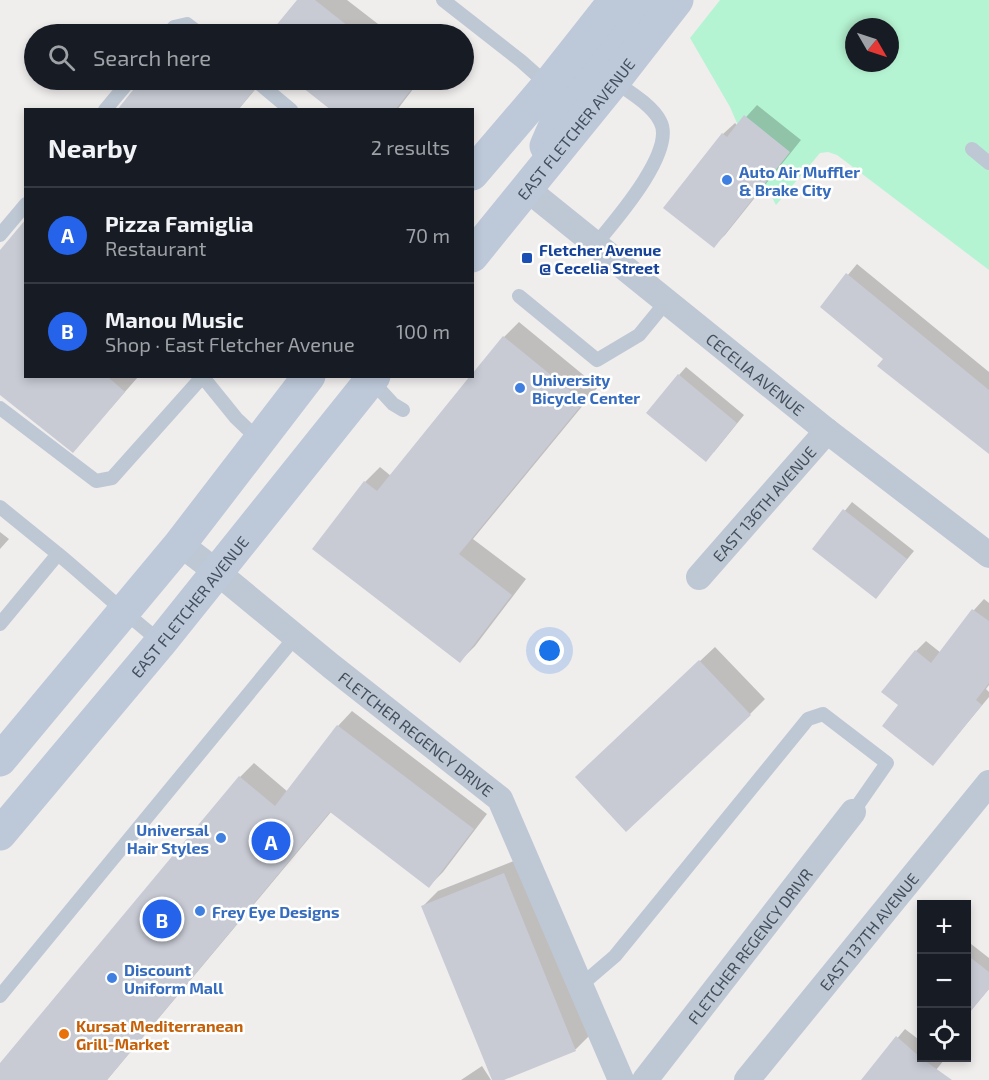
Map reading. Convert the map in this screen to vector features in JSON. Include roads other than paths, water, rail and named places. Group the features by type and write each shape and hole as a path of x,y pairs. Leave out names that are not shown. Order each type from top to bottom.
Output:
{"main road":[{"path":"474,172 548,85 615,0"},
{"path":"527,189 566,100 645,0"},
{"name":"EAST FLETCHER AVENUE","path":"474,254 677,0"},
{"path":"0,760 180,544 307,378"},
{"name":"EAST FLETCHER AVENUE","path":"0,834 161,642 372,378"}],"street":[{"name":"CECELIA AVENUE","path":"527,189 827,431 989,555"},
{"name":"EAST 136TH AVENUE","path":"699,577 827,431"},
{"name":"FLETCHER REGENCY DRIVE","path":"180,544 340,674 500,799 621,1080"},
{"name":"EAST 137TH AVENUE","path":"747,1080 989,783"},
{"name":"FLETCHER REGENCY DRIVR","path":"645,1080 853,812"}],"lane":[{"path":"443,0 474,24"},
{"path":"474,24 548,85"},
{"path":"595,245 647,177 663,140 661,121 642,101 614,81"},
{"path":"107,108 122,90"},
{"path":"267,90 289,108"},
{"path":"972,149 989,163"},
{"path":"0,235 24,206"},
{"path":"519,296 597,360 639,335 666,302"},
{"path":"0,408 96,481 112,478 202,378"},
{"path":"204,378 236,418 260,441"},
{"path":"372,378 393,404 403,410"},
{"path":"0,507 98,586 124,612 161,642"},
{"path":"0,624 58,554"},
{"path":"0,996 296,636"},
{"path":"580,986 615,956 808,719 823,714 887,763 853,812"}],"place":[{"name":"Auto Air Muffler & Brake City","path":"727,180"},
{"name":"Fletcher Avenue @ Cecelia Street","path":"527,258"},
{"name":"University Bicycle Center","path":"520,388"},
{"name":"Universal Hair Styles","path":"221,838"},
{"name":"Pizza Famiglia","path":"271,841"},
{"name":"Frey Eye Designs","path":"200,911"},
{"name":"Manou Music","path":"162,919"},
{"name":"Discount Uniform Mall","path":"112,978"},
{"name":"Kursat Mediterranean Grill-Market","path":"64,1034"}]}
